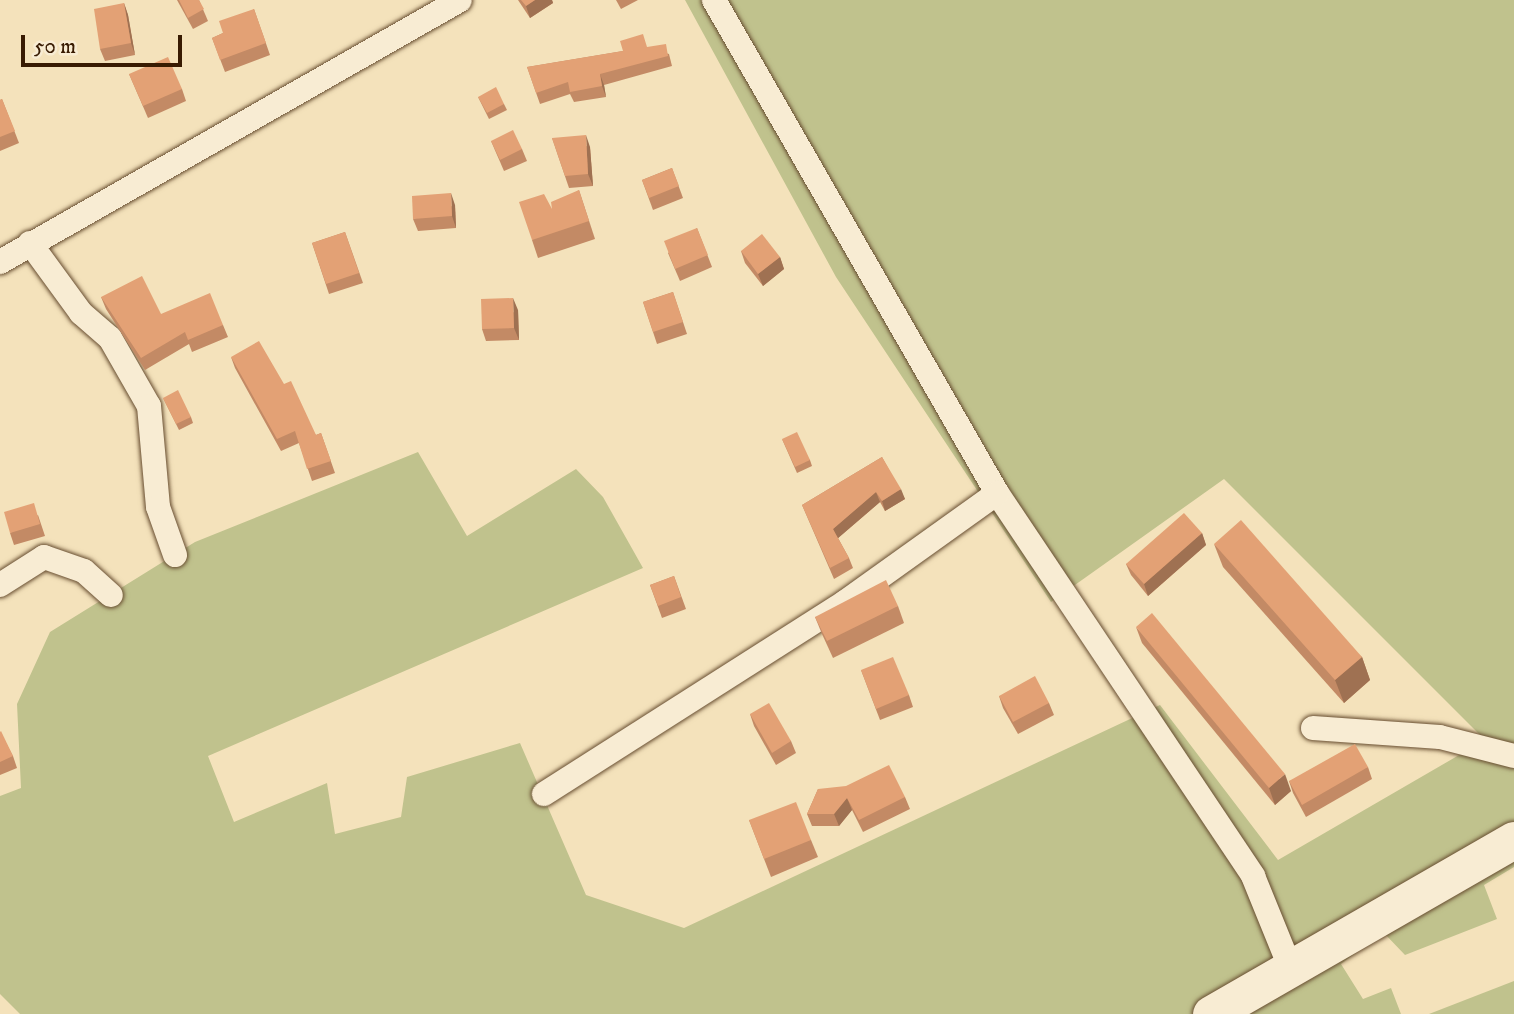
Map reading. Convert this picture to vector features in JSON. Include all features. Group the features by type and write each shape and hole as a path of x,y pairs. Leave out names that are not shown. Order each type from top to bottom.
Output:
{"main road":[{"path":"1211,1014 1514,840"}],"street":[{"path":"0,262 460,0"},
{"path":"714,0 997,493 1202,793 1253,876 1290,968"},
{"path":"30,243 81,313 110,338 149,405 158,507 176,555"},
{"path":"544,794 845,602 997,493"},
{"path":"0,585 44,557 84,571 111,595"},
{"path":"1313,727 1440,737 1514,756"}],"green space":[{"path":"685,0 1514,0 1514,867 1484,885 1497,919 1405,955 1383,932 1341,964 1363,999 1391,988 1401,1014 20,1014 0,994 0,796 21,788 17,704 50,632 195,542 418,452 467,536 576,469 603,497 643,568 208,756 234,822 327,783 335,834 401,817 407,777 520,743 586,895 684,928 1160,705 1278,860 1485,740 1224,479 1051,602 836,277"},
{"path":"1514,981 1514,1014 1429,1014"}],"building":[{"path":"179,0 199,0 204,9 188,18"},
{"path":"521,0 535,0 526,6"},
{"path":"124,3 131,43 100,49 94,9"},
{"path":"254,9 266,43 220,60 212,38 223,33 219,21"},
{"path":"643,34 647,47 666,44 668,56 600,74 602,86 570,92 568,82 536,93 527,67 623,51 620,41"},
{"path":"168,57 182,89 143,106 129,74"},
{"path":"496,87 504,104 487,113 478,97"},
{"path":"2,99 15,131 0,137 0,100"},
{"path":"513,130 522,149 500,160 491,141"},
{"path":"586,135 588,174 565,176 552,138"},
{"path":"672,168 679,186 649,198 642,180"},
{"path":"579,190 589,221 532,240 519,202 544,194 552,209 551,202"},
{"path":"451,193 452,216 413,219 412,196"},
{"path":"697,228 708,255 675,269 664,241"},
{"path":"345,232 359,273 326,284 312,243"},
{"path":"762,234 780,257 758,274 741,251"},
{"path":"142,276 161,314 210,293 223,325 188,340 185,332 141,358 101,297"},
{"path":"673,292 683,322 653,332 643,302"},
{"path":"513,298 514,328 482,329 481,299"},
{"path":"259,341 284,384 291,381 316,435 321,433 331,461 307,469 295,431 277,439 231,357"},
{"path":"178,390 191,417 176,424 163,398"},
{"path":"797,432 810,460 795,467 782,439"},
{"path":"882,457 901,489 882,501 876,492 833,529 849,558 830,568 802,505"},
{"path":"34,503 40,524 10,533 4,512"},
{"path":"1184,513 1202,533 1144,584 1126,564"},
{"path":"1241,520 1362,657 1335,680 1214,544"},
{"path":"674,576 681,597 658,606 650,585"},
{"path":"886,580 898,606 827,641 815,617"},
{"path":"1152,613 1285,774 1269,788 1136,627"},
{"path":"893,657 909,695 876,709 861,670"},
{"path":"1035,676 1049,703 1013,722 999,696"},
{"path":"769,703 791,741 772,753 750,714"},
{"path":"0,732 13,756 0,762"},
{"path":"1355,744 1368,767 1302,805 1289,781"},
{"path":"889,765 905,797 859,820 847,798 834,814 807,814 818,789 846,786"},
{"path":"796,802 811,840 764,859 749,820"}]}
